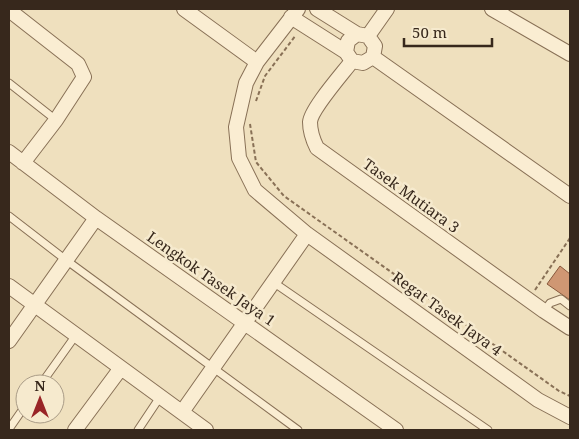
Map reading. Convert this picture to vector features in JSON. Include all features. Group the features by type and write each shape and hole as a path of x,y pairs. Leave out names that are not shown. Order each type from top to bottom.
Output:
{"street":[{"path":"184,9 257,62"},
{"path":"294,13 304,25 349,56 363,63 373,57 375,46 363,35 317,9"},
{"path":"349,56 348,41 363,35 387,9"},
{"path":"492,9 570,54"},
{"path":"11,10 78,64 84,77 56,120 23,162"},
{"name":"Regat Tasek Jaya 4","path":"294,13 257,62 246,83 236,127 239,158 255,190 307,234 538,400 570,417"},
{"name":"Tasek Mutiara 3","path":"349,56 310,120 312,137 317,148 528,300 570,328"},
{"path":"373,57 570,196"},
{"name":"Lengkok Tasek Jaya 1","path":"9,152 96,218 396,430"},
{"path":"9,340 96,218"},
{"path":"182,412 307,234"},
{"path":"9,286 206,430"},
{"path":"75,430 121,368"}],"lane":[{"path":"9,83 56,120"},
{"path":"9,216 298,430"},
{"path":"273,282 488,430"},
{"path":"544,311 550,303 561,299 570,306"},
{"path":"48,374 76,335"},
{"path":"138,430 160,396"}],"path":[{"path":"256,102 265,76 304,25"},
{"path":"249,119 256,162 284,196 558,391 570,396"},
{"path":"528,300 570,238"}],"building":[{"path":"560,266 570,274 570,300 547,284"}]}
